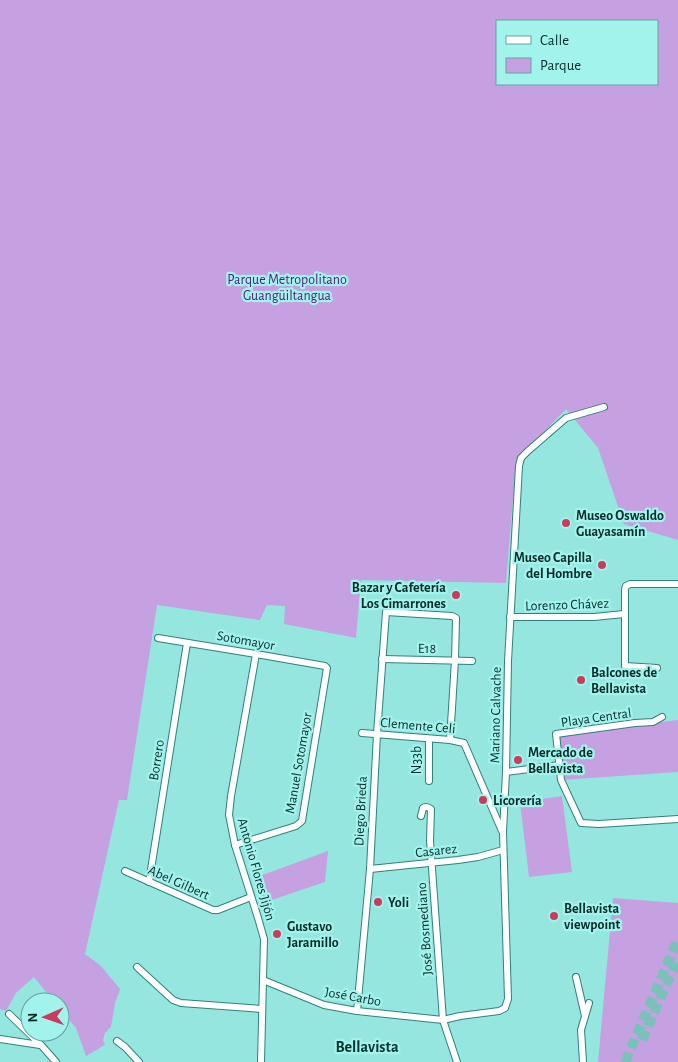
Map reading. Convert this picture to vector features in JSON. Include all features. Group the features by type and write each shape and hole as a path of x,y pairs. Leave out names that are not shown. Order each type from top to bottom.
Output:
{"street":[{"name":"Mariano Calvache","path":"443,1020 460,1016 499,1012 507,1004 503,832 510,618 521,458 566,418 604,407"},
{"path":"657,668 625,666 624,614 626,586 639,583 678,584"},
{"name":"Diego Brieda","path":"357,1011 370,869 376,734 386,613 455,617 455,660"},
{"name":"Lorenzo Chávez","path":"510,618 594,617 624,614"},
{"name":"Sotomayor","path":"158,638 325,666 327,669"},
{"name":"Borrero","path":"149,882 187,643"},
{"name":"Antonio Flores Jijón","path":"256,654 229,818 235,845 263,936 261,1062"},
{"name":"E18","path":"382,659 472,661"},
{"path":"450,740 455,660"},
{"name":"Manuel Sotomayor","path":"235,845 296,826 302,821 327,669"},
{"name":"Playa Central","path":"560,764 556,734 654,722 662,717"},
{"name":"Clemente Celi","path":"362,733 450,740 465,744 503,832"},
{"name":"N33b","path":"428,739 429,781"},
{"path":"506,772 560,764 561,780 581,822 599,824 678,820"},
{"name":"José Bosmediano","path":"421,816 422,808 425,806 431,809 430,841 443,1020 457,1062"},
{"name":"Casarez","path":"370,869 458,860 503,850"},
{"name":"Abel Gilbert","path":"125,871 213,910 218,910 251,897"},
{"path":"137,967 173,1000 181,1003 262,1009"},
{"path":"576,977 585,1018"},
{"name":"José Carbo","path":"263,980 319,1003 357,1011 443,1020"},
{"path":"583,1062 581,1037 589,1003"},
{"path":"9,1014 56,1062"},
{"path":"0,1039 41,1045"},
{"path":"117,1041 125,1046 139,1062"}],"green space":[{"name":"Parque Metropolitano Guangüiltangua","path":"0,0 678,0 678,540 624,524 598,448 566,409 516,461 506,583 361,580 356,638 284,624 285,606 267,605 260,620 157,605 127,800 119,800 85,954 101,966 120,989 115,1003 111,1027 105,1033 103,1040 105,1045 86,1056 76,1028 70,1021 70,992 46,992 34,977 16,993 6,1011 0,1009"},
{"path":"678,720 678,772 561,780 557,734"},
{"path":"562,796 572,872 529,877 520,802"},
{"path":"328,851 325,882 263,903 257,877"},
{"path":"613,898 678,903 678,1062 598,1062"}],"tunnel":[{"path":"625,1062 678,939"},
{"path":"642,1040 678,958"}],"place":[{"name":"Museo Oswaldo Guayasamín","path":"566,523"},
{"name":"Museo Capilla del Hombre","path":"602,565"},
{"name":"Bazar y Cafetería Los Cimarrones","path":"456,595"},
{"name":"Balcones de Bellavista","path":"581,680"},
{"name":"Mercado de Bellavista","path":"518,760"},
{"name":"Licorería","path":"483,800"},
{"name":"Yoli","path":"378,902"},
{"name":"Bellavista viewpoint","path":"554,916"},
{"name":"Gustavo Jaramillo","path":"277,934"}],"district":[{"name":"Bellavista","path":"367,1046"}]}
